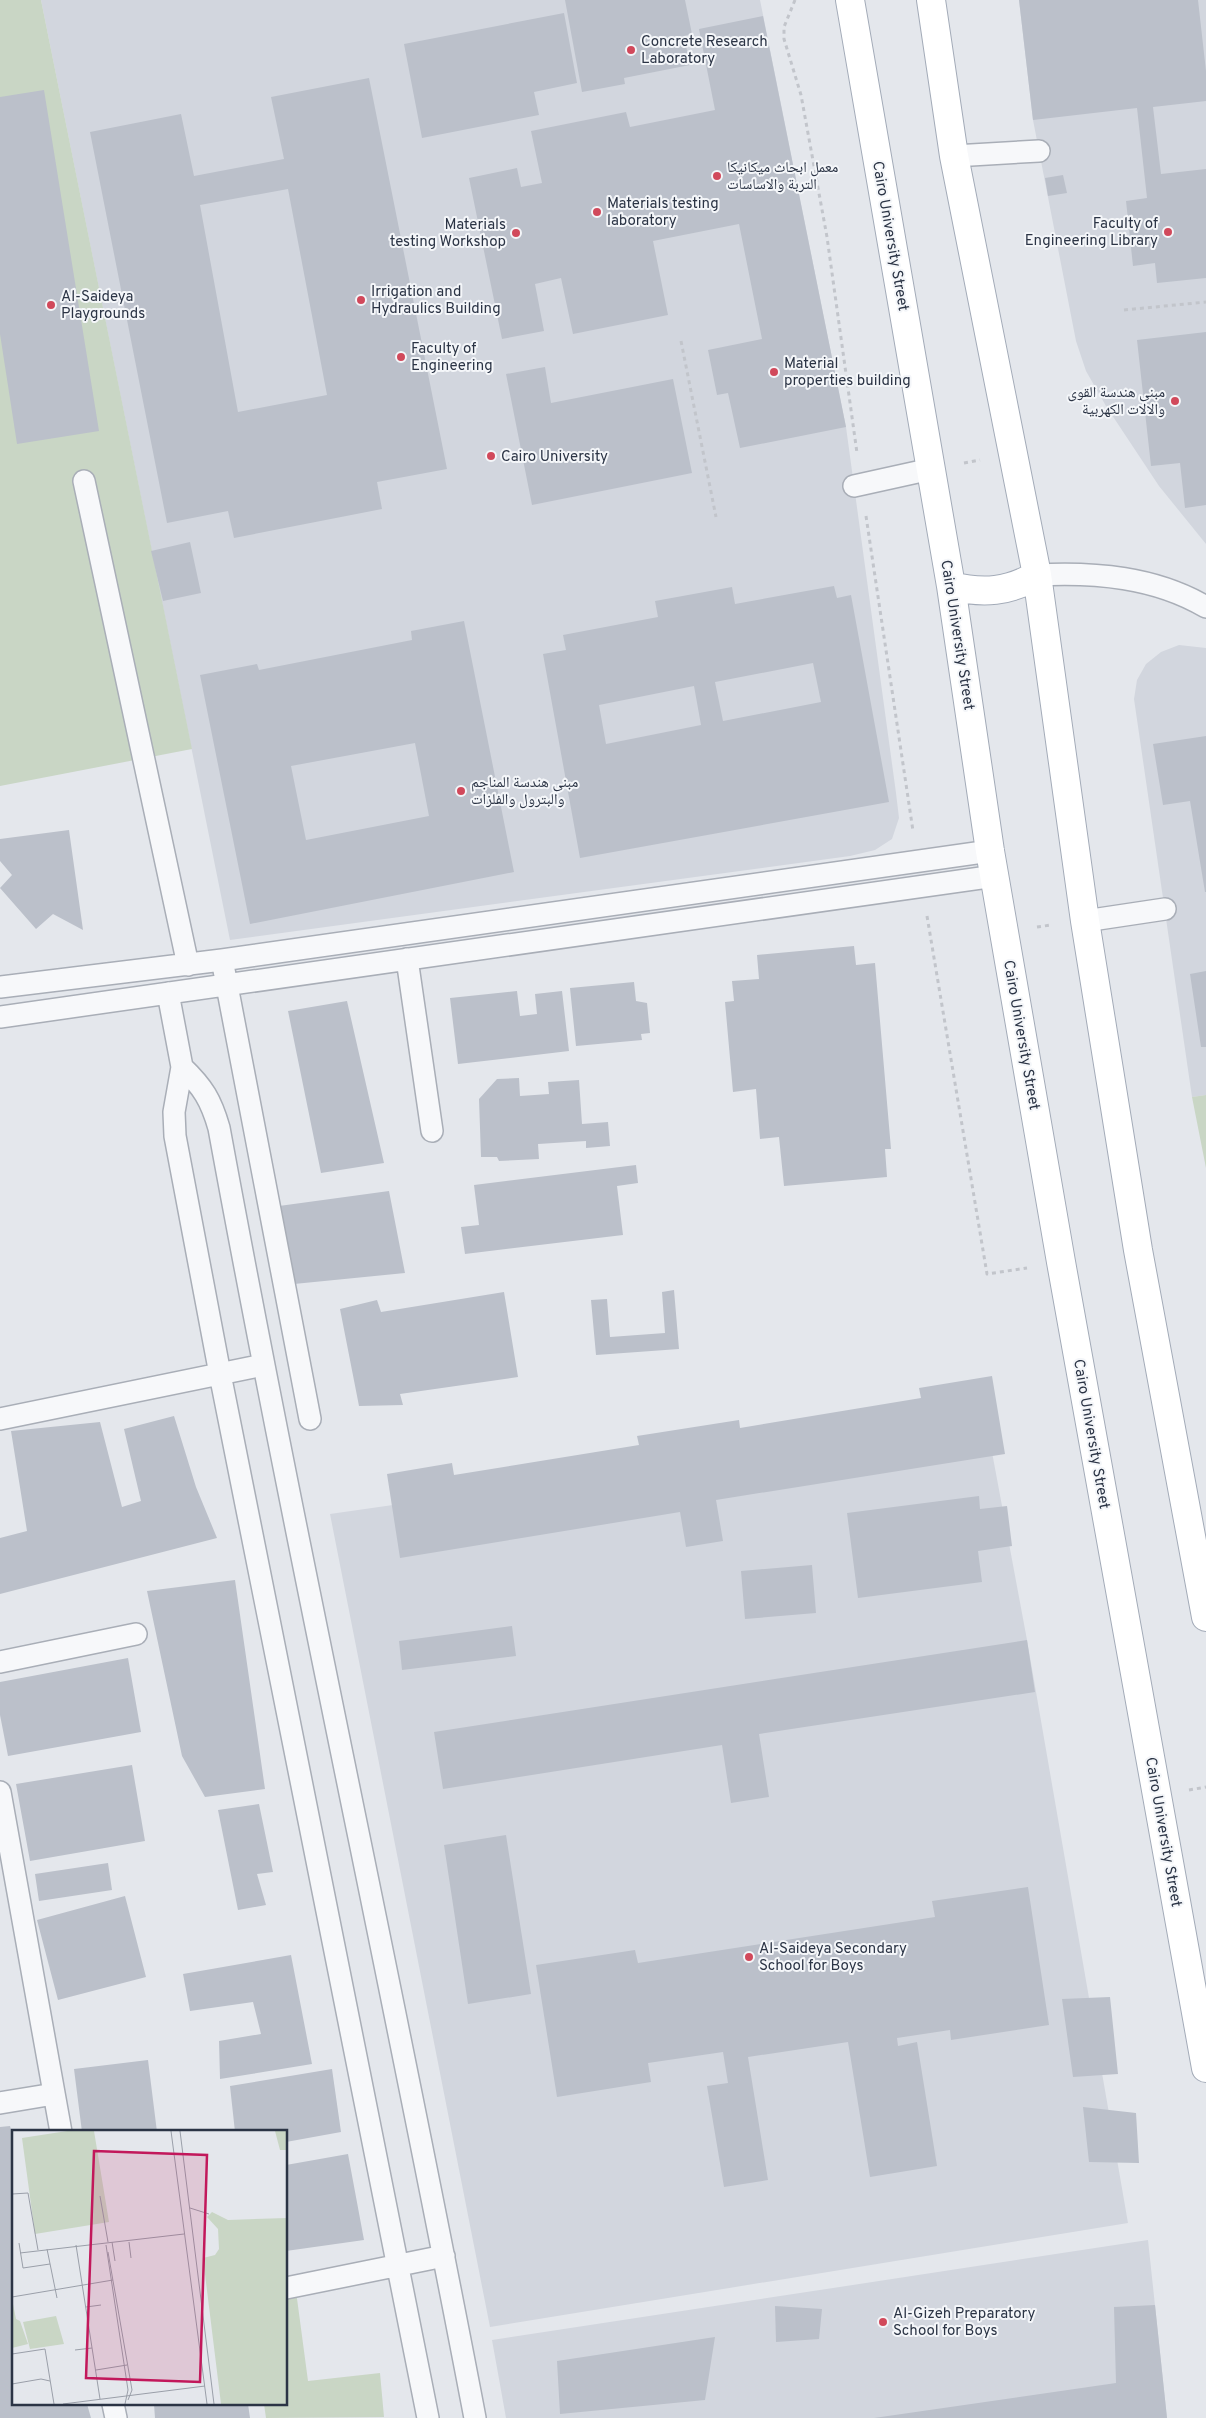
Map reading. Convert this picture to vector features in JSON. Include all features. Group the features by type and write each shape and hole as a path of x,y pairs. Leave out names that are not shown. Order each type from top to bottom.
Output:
{"main road":[{"name":"Cairo University Street","path":"850,0 951,586 992,864 1060,1262 1204,2039 1206,2068"},
{"path":"931,0 954,156 1037,575 1085,920 1138,1250 1206,1617"},
{"path":"951,586 978,591 1004,590 1022,585 1037,575"}],"lane":[{"path":"954,156 1039,151"},
{"path":"857,485 931,469"},
{"path":"84,481 188,965"},
{"path":"1037,575 1103,575 1135,581 1167,589 1206,607"},
{"path":"0,987 188,965 918,862 992,864"},
{"path":"0,1017 922,887 992,864"},
{"path":"1085,920 1165,909"},
{"path":"408,959 432,1130"},
{"path":"222,960 310,1419"},
{"path":"168,993 182,1067 174,1112 175,1136 220,1374 428,2418"},
{"path":"182,1067 204,1090 212,1104 220,1128 263,1365 444,2256 475,2418"},
{"path":"0,1418 263,1365"},
{"path":"0,1662 136,1634"},
{"path":"0,1792 62,2130"},
{"path":"0,2103 54,2094"},
{"path":"288,2288 444,2256"}],"path":[{"path":"795,0 784,27 784,39 800,95 827,236 848,379 857,485 918,862"},
{"path":"1124,310 1206,302"},
{"path":"681,341 716,517"},
{"path":"931,469 1013,454"},
{"path":"922,887 987,1274 1060,1262"},
{"path":"1004,932 1085,920"}],"shaded area":[{"name":"Cairo University","path":"41,0 760,0 846,427 899,818 892,839 875,850 850,856 230,940"},
{"path":"1019,0 1206,0 1206,544 1159,486 1106,406 1086,371 1076,341 1033,120"},
{"path":"1179,645 1206,648 1206,1095 1192,1097 1134,699 1137,680 1146,664 1161,652"},
{"name":"Al-Saideya Secondary School for Boys","path":"986,1420 1027,1640 1128,2223 490,2327 330,1514"},
{"name":"Al-Gizeh Preparatory School for Boys","path":"1148,2240 1167,2418 506,2418 492,2340"}],"green space":[{"name":"Al-Saideya Playgrounds","path":"0,0 41,0 192,749 0,786"},
{"path":"1206,1095 1206,1168 1192,1097"},
{"path":"296,2291 308,2381 380,2373 384,2417 266,2418 264,2406 288,2406 288,2293"}],"building":[{"name":"Concrete Research Laboratory","path":"565,0 685,0 692,34 684,36 690,65 624,78 625,84 582,92"},
{"path":"1019,0 1198,0 1206,71 1206,101 1153,107 1161,174 1206,169 1206,278 1157,283 1155,263 1133,266 1126,201 1147,198 1137,108 1033,120"},
{"path":"564,13 577,83 534,92 539,115 422,138 404,44"},
{"path":"763,16 846,427 740,448 728,393 717,395 708,350 762,339 739,224 653,241 668,315 573,334 561,278 535,284 544,331 502,339 469,178 517,168 521,187 542,183 531,131 626,112 630,127 715,110 699,29"},
{"name":"Irrigation and Hydraulics Building","path":"369,78 447,469 377,482 382,509 234,538 228,511 167,523 90,132 181,114 194,176 284,159 271,97","holes":["288,189 327,395 238,412 200,205"]},
{"path":"44,90 99,431 17,444 0,334 0,97"},
{"path":"1063,175 1067,193 1048,196 1045,178"},
{"name":"مبنى هندسة القوى والالات الكهربية","path":"1206,332 1206,505 1185,508 1180,463 1151,466 1137,340"},
{"path":"545,367 551,403 673,379 692,473 532,505 506,374"},
{"path":"190,542 201,593 163,601 151,551"},
{"path":"834,586 837,598 851,595 889,802 580,858 543,654 566,650 563,635 658,617 655,601 732,587 735,604","holes":["813,663 821,702 723,721 715,682","694,686 701,725 606,744 599,705"]},
{"name":"مبنى هندسة المناجم والبترول والفلزات","path":"464,621 514,872 250,924 200,675 257,664 259,670 412,640 411,631","holes":["415,743 429,816 306,840 291,766"]},
{"path":"1206,736 1205,892 1190,801 1163,805 1153,744"},
{"path":"69,830 83,930 53,914 36,929 0,888 12,875 0,861 0,839"},
{"path":"854,946 856,965 875,963 891,1149 885,1149 887,1177 784,1186 779,1137 760,1139 756,1089 733,1092 725,1002 734,1001 732,981 759,979 757,955"},
{"path":"1206,971 1206,1047 1201,1047 1190,974"},
{"path":"634,982 636,1001 647,1003 650,1033 641,1034 642,1040 576,1046 570,988"},
{"path":"517,991 520,1016 537,1014 535,994 562,991 569,1051 458,1064 450,998"},
{"path":"347,1001 384,1163 321,1173 288,1011"},
{"path":"519,1078 520,1096 549,1094 548,1082 579,1080 582,1124 608,1122 610,1146 586,1148 586,1141 538,1144 539,1159 499,1161 497,1157 481,1157 479,1099 497,1079"},
{"path":"636,1165 638,1183 617,1186 623,1235 465,1254 461,1227 479,1225 474,1185"},
{"path":"389,1191 405,1273 294,1284 279,1206"},
{"path":"674,1290 679,1349 596,1355 591,1300 607,1299 610,1337 665,1333 662,1292"},
{"path":"504,1292 518,1377 400,1394 403,1405 359,1406 340,1309 377,1300 381,1312"},
{"path":"992,1376 1005,1454 716,1500 723,1541 686,1547 680,1512 400,1558 387,1474 452,1463 454,1475 639,1445 637,1436 739,1420 740,1428 921,1398 919,1388"},
{"path":"174,1416 196,1487 217,1538 0,1594 0,1538 27,1531 11,1431 100,1422 122,1507 141,1501 124,1429"},
{"path":"979,1496 980,1509 1007,1506 1012,1546 978,1551 982,1582 858,1598 847,1513"},
{"path":"812,1565 816,1613 745,1619 741,1571"},
{"path":"235,1580 265,1789 205,1797 182,1756 147,1591"},
{"path":"512,1626 516,1656 402,1670 399,1641"},
{"path":"1027,1640 1035,1692 759,1734 769,1797 731,1803 722,1745 443,1789 434,1732"},
{"path":"128,1658 141,1732 8,1756 0,1715 0,1682"},
{"path":"132,1765 145,1841 30,1861 16,1784"},
{"path":"259,1804 273,1872 257,1874 266,1905 238,1910 218,1810"},
{"path":"506,1835 531,1994 468,2004 444,1845"},
{"path":"108,1863 112,1890 39,1901 35,1874"},
{"path":"1028,1887 1049,2025 951,2040 950,2030 897,2038 898,2046 917,2042 937,2166 870,2177 848,2042 748,2057 768,2180 724,2187 707,2086 728,2083 723,2052 648,2063 651,2082 557,2097 536,1965 635,1950 638,1963 935,1917 932,1901"},
{"path":"125,1896 146,1977 58,2000 37,1920"},
{"path":"291,1955 312,2064 220,2079 219,2041 261,2034 253,2002 190,2011 183,1974"},
{"path":"1110,1997 1118,2074 1073,2077 1062,1999"},
{"path":"148,2060 157,2130 82,2130 74,2069"},
{"path":"332,2069 341,2132 288,2142 288,2130 235,2130 230,2086"},
{"path":"1083,2107 1136,2113 1139,2163 1089,2162"},
{"path":"10,2126 12,2133 12,2406 88,2406 91,2418 0,2418 0,2127"},
{"path":"348,2154 364,2240 288,2251 288,2165"},
{"path":"1155,2305 1167,2418 874,2418 1116,2383 1114,2307"},
{"path":"775,2306 822,2309 819,2339 776,2342"},
{"path":"715,2337 705,2400 560,2414 557,2361"},
{"path":"154,2406 248,2406 250,2418 155,2418"}],"place":[{"name":"Concrete Research Laboratory","path":"631,50"},
{"name":"معمل ابحاث ميكانيكا التربة والاساسات","path":"717,176"},
{"name":"Materials testing laboratory","path":"597,212"},
{"name":"Faculty of Engineering Library","path":"1168,232"},
{"name":"Materials testing Workshop","path":"516,233"},
{"name":"Irrigation and Hydraulics Building","path":"361,300"},
{"name":"Al-Saideya Playgrounds","path":"51,305"},
{"name":"Faculty of Engineering","path":"401,357"},
{"name":"Material properties building","path":"774,372"},
{"name":"مبنى هندسة القوى والالات الكهربية","path":"1175,401"},
{"name":"Cairo University","path":"491,456"},
{"name":"مبنى هندسة المناجم والبترول والفلزات","path":"461,791"},
{"name":"Al-Saideya Secondary School for Boys","path":"749,1957"},
{"name":"Al-Gizeh Preparatory School for Boys","path":"883,2322"}]}
